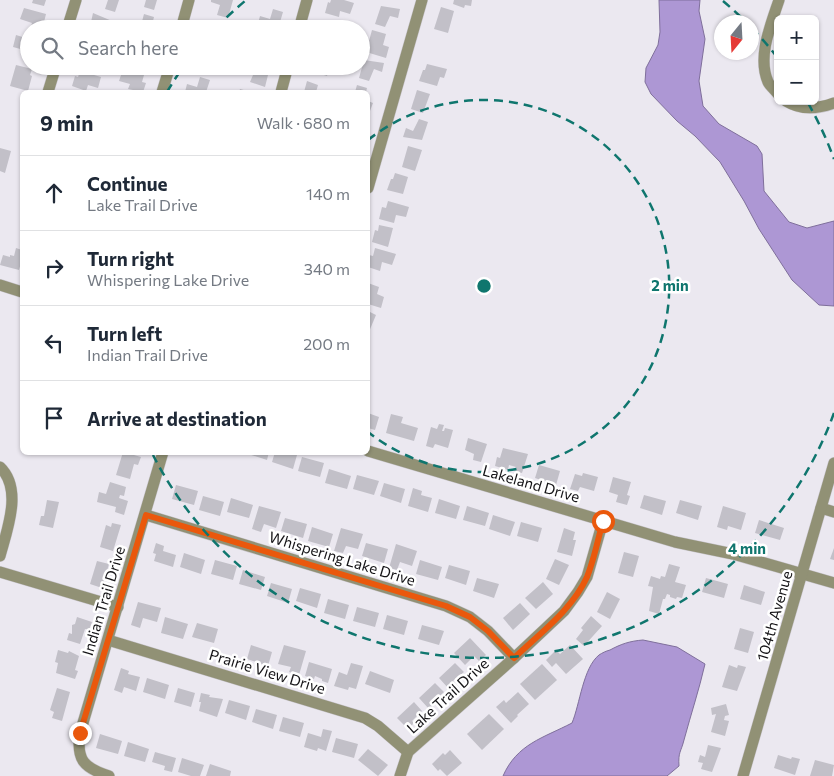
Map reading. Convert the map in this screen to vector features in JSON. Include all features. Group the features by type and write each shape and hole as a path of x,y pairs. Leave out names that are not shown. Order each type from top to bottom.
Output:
{"street":[{"path":"70,20 76,0"},
{"path":"183,20 189,0"},
{"path":"301,20 307,0"},
{"path":"370,181 422,0"},
{"path":"774,90 768,83 764,65 765,48 779,0"},
{"path":"49,90 53,75"},
{"path":"163,90 167,75"},
{"path":"281,90 285,75"},
{"path":"792,105 813,109 834,102"},
{"path":"0,285 20,291"},
{"name":"Lakeland Drive","path":"370,452 675,542 732,554 834,582"},
{"name":"Indian Trail Drive","path":"109,776 88,767 80,758 78,746 80,733 162,455"},
{"name":"104th Avenue","path":"743,776 821,508 830,493 834,463"},
{"path":"0,466 4,471 12,492 10,518 0,556"},
{"path":"821,508 834,512"},
{"name":"Whispering Lake Drive","path":"146,515 446,606 470,617 488,631 514,658"},
{"name":"Lake Trail Drive","path":"400,776 408,752 564,611 587,577 603,521"},
{"path":"0,572 118,607"},
{"name":"Prairie View Drive","path":"108,640 365,718 378,726 408,752"}],"shaded area":[{"path":"659,0 700,0 699,11 705,39 699,81 703,106 719,124 757,146 762,154 764,191 789,222 807,228 834,221 834,306 819,305 792,280 759,229 720,162 651,94 645,82 646,68 658,45 660,32"},
{"path":"643,640 677,647 705,664 679,755 679,766 667,776 503,776 509,765 523,749 572,723 589,668 599,655 626,643"}],"building":[{"path":"33,0 46,0 44,6 32,3"},
{"path":"108,0 119,0 115,12 105,9"},
{"path":"146,0 157,0 154,10 144,7"},
{"path":"211,0 233,0 228,18 217,15 220,5 211,2"},
{"path":"331,0 344,0 354,3 350,14 340,11 339,17 325,13 328,2 330,3"},
{"path":"454,0 472,0 471,6 465,5 464,8 453,4"},
{"path":"381,6 400,9 398,18 390,16 385,27 375,24"},
{"path":"441,7 454,11 448,33 434,29"},
{"path":"24,8 46,14 44,20 20,19"},
{"path":"273,9 283,12 281,20 259,20 260,16 270,19"},
{"path":"93,13 110,20 91,20"},
{"path":"144,14 154,17 153,20 142,20"},
{"path":"372,30 386,34 383,45 389,47 386,58 370,53"},
{"path":"16,35 20,36 20,49 13,47"},
{"path":"370,61 384,63 382,72 374,69 369,81 359,78 360,75 370,75"},
{"path":"427,64 447,69 444,78 440,77 437,86 419,81"},
{"path":"16,65 20,66 20,75 32,76 28,90 10,86"},
{"path":"79,75 94,75 101,77 98,88 88,85 86,90 83,90 72,86 75,76 78,77"},
{"path":"121,75 144,75 142,82 146,83 144,90 133,90 128,89 130,84 119,81"},
{"path":"253,75 268,75 265,87 250,82"},
{"path":"200,77 210,80 207,90 186,90 187,84 197,87"},
{"path":"307,81 318,85 317,90 305,90"},
{"path":"357,85 367,88 366,90 356,90"},
{"path":"417,90 430,94 423,113 411,109"},
{"path":"419,119 428,122 422,140 403,137 406,128 413,131"},
{"path":"408,146 422,150 415,171 402,167"},
{"path":"0,148 11,151 5,173 0,171"},
{"path":"395,173 408,177 403,194 387,190"},
{"path":"388,201 409,207 406,217 396,215 394,223 379,219 382,207 386,208"},
{"path":"379,225 393,228 388,247 372,242 375,230 378,231"},
{"path":"16,248 20,249 19,270 0,265 3,255 14,256"},
{"path":"375,248 396,254 392,265 382,262 380,271 370,268 370,255 373,256"},
{"path":"370,284 379,287 377,294 384,297 381,308 370,305"},
{"path":"370,312 376,315 370,329"},
{"path":"370,414 379,417 375,430 370,429"},
{"path":"391,414 403,417 401,423 418,428 414,441 386,433"},
{"path":"439,424 444,425 442,431 445,428 453,430 448,448 435,444 433,448 426,446 431,427 437,429"},
{"path":"468,438 487,444 481,462 473,460 474,454 465,450"},
{"path":"503,448 528,454 522,473 514,471 516,467 509,465 508,470 495,466 497,457 500,458"},
{"path":"122,455 141,457 138,465 134,464 130,479 116,475"},
{"path":"251,455 268,455 267,460"},
{"path":"274,455 297,455 293,469 272,462"},
{"path":"302,457 324,463 320,477 298,471"},
{"path":"539,465 560,471 556,485 535,478"},
{"path":"329,469 351,476 347,489 325,483"},
{"path":"583,473 598,477 594,491 580,487 578,491 570,489 575,474 582,476"},
{"path":"357,475 379,481 374,495 353,489"},
{"path":"613,477 631,482 627,495 630,496 627,505 616,502 618,495 609,492"},
{"path":"110,482 126,487 124,496 120,495 119,498 128,501 124,515 115,512 116,507 97,502 99,492 106,494"},
{"path":"384,483 405,489 401,503 380,496"},
{"path":"176,485 198,491 194,505 172,499"},
{"path":"413,488 422,491 421,495 432,498 428,512 408,506"},
{"path":"644,495 666,501 662,515 640,508"},
{"path":"203,496 224,502 220,516 199,510"},
{"path":"231,498 253,505 249,518 227,512"},
{"path":"439,499 460,506 456,519 435,513"},
{"path":"47,500 59,502 53,528 39,525 41,516 44,516"},
{"path":"680,500 702,506 698,520 676,513"},
{"path":"259,506 281,512 276,528 264,524 261,532 252,529"},
{"path":"467,506 489,513 485,526 463,520"},
{"path":"723,506 746,513 741,530 728,526 727,530 717,527"},
{"path":"493,515 515,522 510,536 489,529"},
{"path":"285,518 307,524 303,538 281,531"},
{"path":"759,520 784,528 780,540 755,533"},
{"path":"521,522 542,528 538,542 517,536"},
{"path":"112,523 121,525 113,551 100,547 106,525 111,527"},
{"path":"312,527 333,534 329,547 308,541"},
{"path":"341,528 363,534 358,549 346,546 343,553 334,551"},
{"path":"564,528 575,532 573,540 576,540 572,556 557,552"},
{"path":"156,543 164,546 163,551 176,555 173,567 154,561 156,554 153,553"},
{"path":"366,543 388,549 384,563 362,556"},
{"path":"396,544 417,551 412,566 400,562 397,570 389,568"},
{"path":"834,548 834,560 830,559"},
{"path":"624,552 639,556 633,577 618,573"},
{"path":"184,553 205,560 201,574 180,567"},
{"path":"555,559 569,565 559,585 546,579"},
{"path":"215,560 237,566 233,580 211,574"},
{"path":"420,560 442,567 438,580 416,574"},
{"path":"97,561 109,564 102,588 90,584"},
{"path":"669,564 680,567 675,582 686,585 682,598 677,597 676,599 667,594 665,599 663,599 659,614 649,611 653,587 648,586 651,576 660,579 661,576 665,577"},
{"path":"449,565 470,571 466,585 445,578"},
{"path":"243,570 265,577 261,590 239,584"},
{"path":"477,578 499,584 494,598 473,591"},
{"path":"706,578 728,584 724,598 702,592"},
{"path":"543,582 553,594 536,609 525,598"},
{"path":"271,583 292,589 288,603 267,596"},
{"path":"744,585 765,592 761,605 740,599"},
{"path":"300,588 321,594 317,608 296,601"},
{"path":"607,592 620,599 610,619 597,612"},
{"path":"328,599 349,605 345,619 324,613"},
{"path":"138,602 161,608 157,622 143,618 140,628 131,625"},
{"path":"520,603 530,614 513,630 503,618"},
{"path":"357,607 379,613 375,627 353,621"},
{"path":"387,615 408,621 404,635 383,629"},
{"path":"591,616 602,626 584,646 576,639 583,630 581,628"},
{"path":"77,617 92,622 89,630 85,629 80,644 67,640 69,633 72,634 72,625 75,624"},
{"path":"165,617 188,624 183,639 161,633"},
{"path":"197,623 218,629 214,643 192,637"},
{"path":"422,625 444,631 439,645 418,639"},
{"path":"740,628 754,632 748,653 734,649"},
{"path":"470,638 486,655 479,661 474,656 465,665 454,653"},
{"path":"251,645 272,652 268,666 247,659"},
{"path":"284,645 306,651 299,675 289,672 291,667 278,664"},
{"path":"570,645 583,659 566,674 556,663 552,667 546,660 556,650 560,654"},
{"path":"58,650 68,653 69,651 79,656 75,670 78,671 75,679 56,673 58,663 55,662"},
{"path":"309,662 332,669 328,683 315,676 314,679 305,676"},
{"path":"351,663 363,666 356,689 349,687 348,690 334,686 339,672 347,675"},
{"path":"455,663 464,672 453,681 455,683 449,689 439,678"},
{"path":"542,664 557,680 535,700 520,684"},
{"path":"729,665 737,668 738,665 746,667 737,691 722,687"},
{"path":"121,668 129,671 128,674 140,677 136,691 124,687 122,693 114,690"},
{"path":"370,671 394,680 390,693 365,684"},
{"path":"147,678 169,685 165,699 143,692"},
{"path":"435,683 444,692 433,702 435,703 429,709 419,698"},
{"path":"57,688 70,692 62,721 52,718 54,712 50,710"},
{"path":"178,688 195,693 191,707 174,702"},
{"path":"518,692 529,704 511,723 496,707 504,700 506,703"},
{"path":"201,693 210,695 209,697 223,699 217,717 199,711"},
{"path":"229,700 250,706 246,720 225,713"},
{"path":"414,702 422,711 412,721 414,723 408,729 397,718"},
{"path":"726,704 729,715 725,716 724,720 729,721 725,736 711,732 716,714 712,715 711,708"},
{"path":"256,709 277,715 273,729 252,722"},
{"path":"489,714 504,729 482,750 467,734"},
{"path":"283,717 304,723 300,737 279,731"},
{"path":"323,729 332,731 326,751 318,748 317,751 304,747 308,733 321,737"},
{"path":"100,734 122,741 118,754 96,748"},
{"path":"336,738 358,744 354,758 332,752"},
{"path":"128,742 149,749 145,762 124,756"},
{"path":"708,745 721,748 712,772 701,769 703,763 698,762 700,755 705,757"},
{"path":"368,749 388,765 378,776 358,760"},
{"path":"450,750 462,763 447,776 440,769 438,771 432,764 443,753 445,755"},
{"path":"155,752 176,758 172,772 164,770 165,766 152,762"},
{"path":"778,755 791,759 792,757 800,759 795,775 774,768"},
{"path":"182,758 204,765 200,776 191,776 178,772"},
{"path":"815,760 834,765 832,776 810,776"},
{"path":"210,764 231,771 230,776 206,776"}],"route":[{"path":"80,733 146,515 446,606 470,617 488,631 514,658 564,611 578,592 587,577 603,521"}]}
